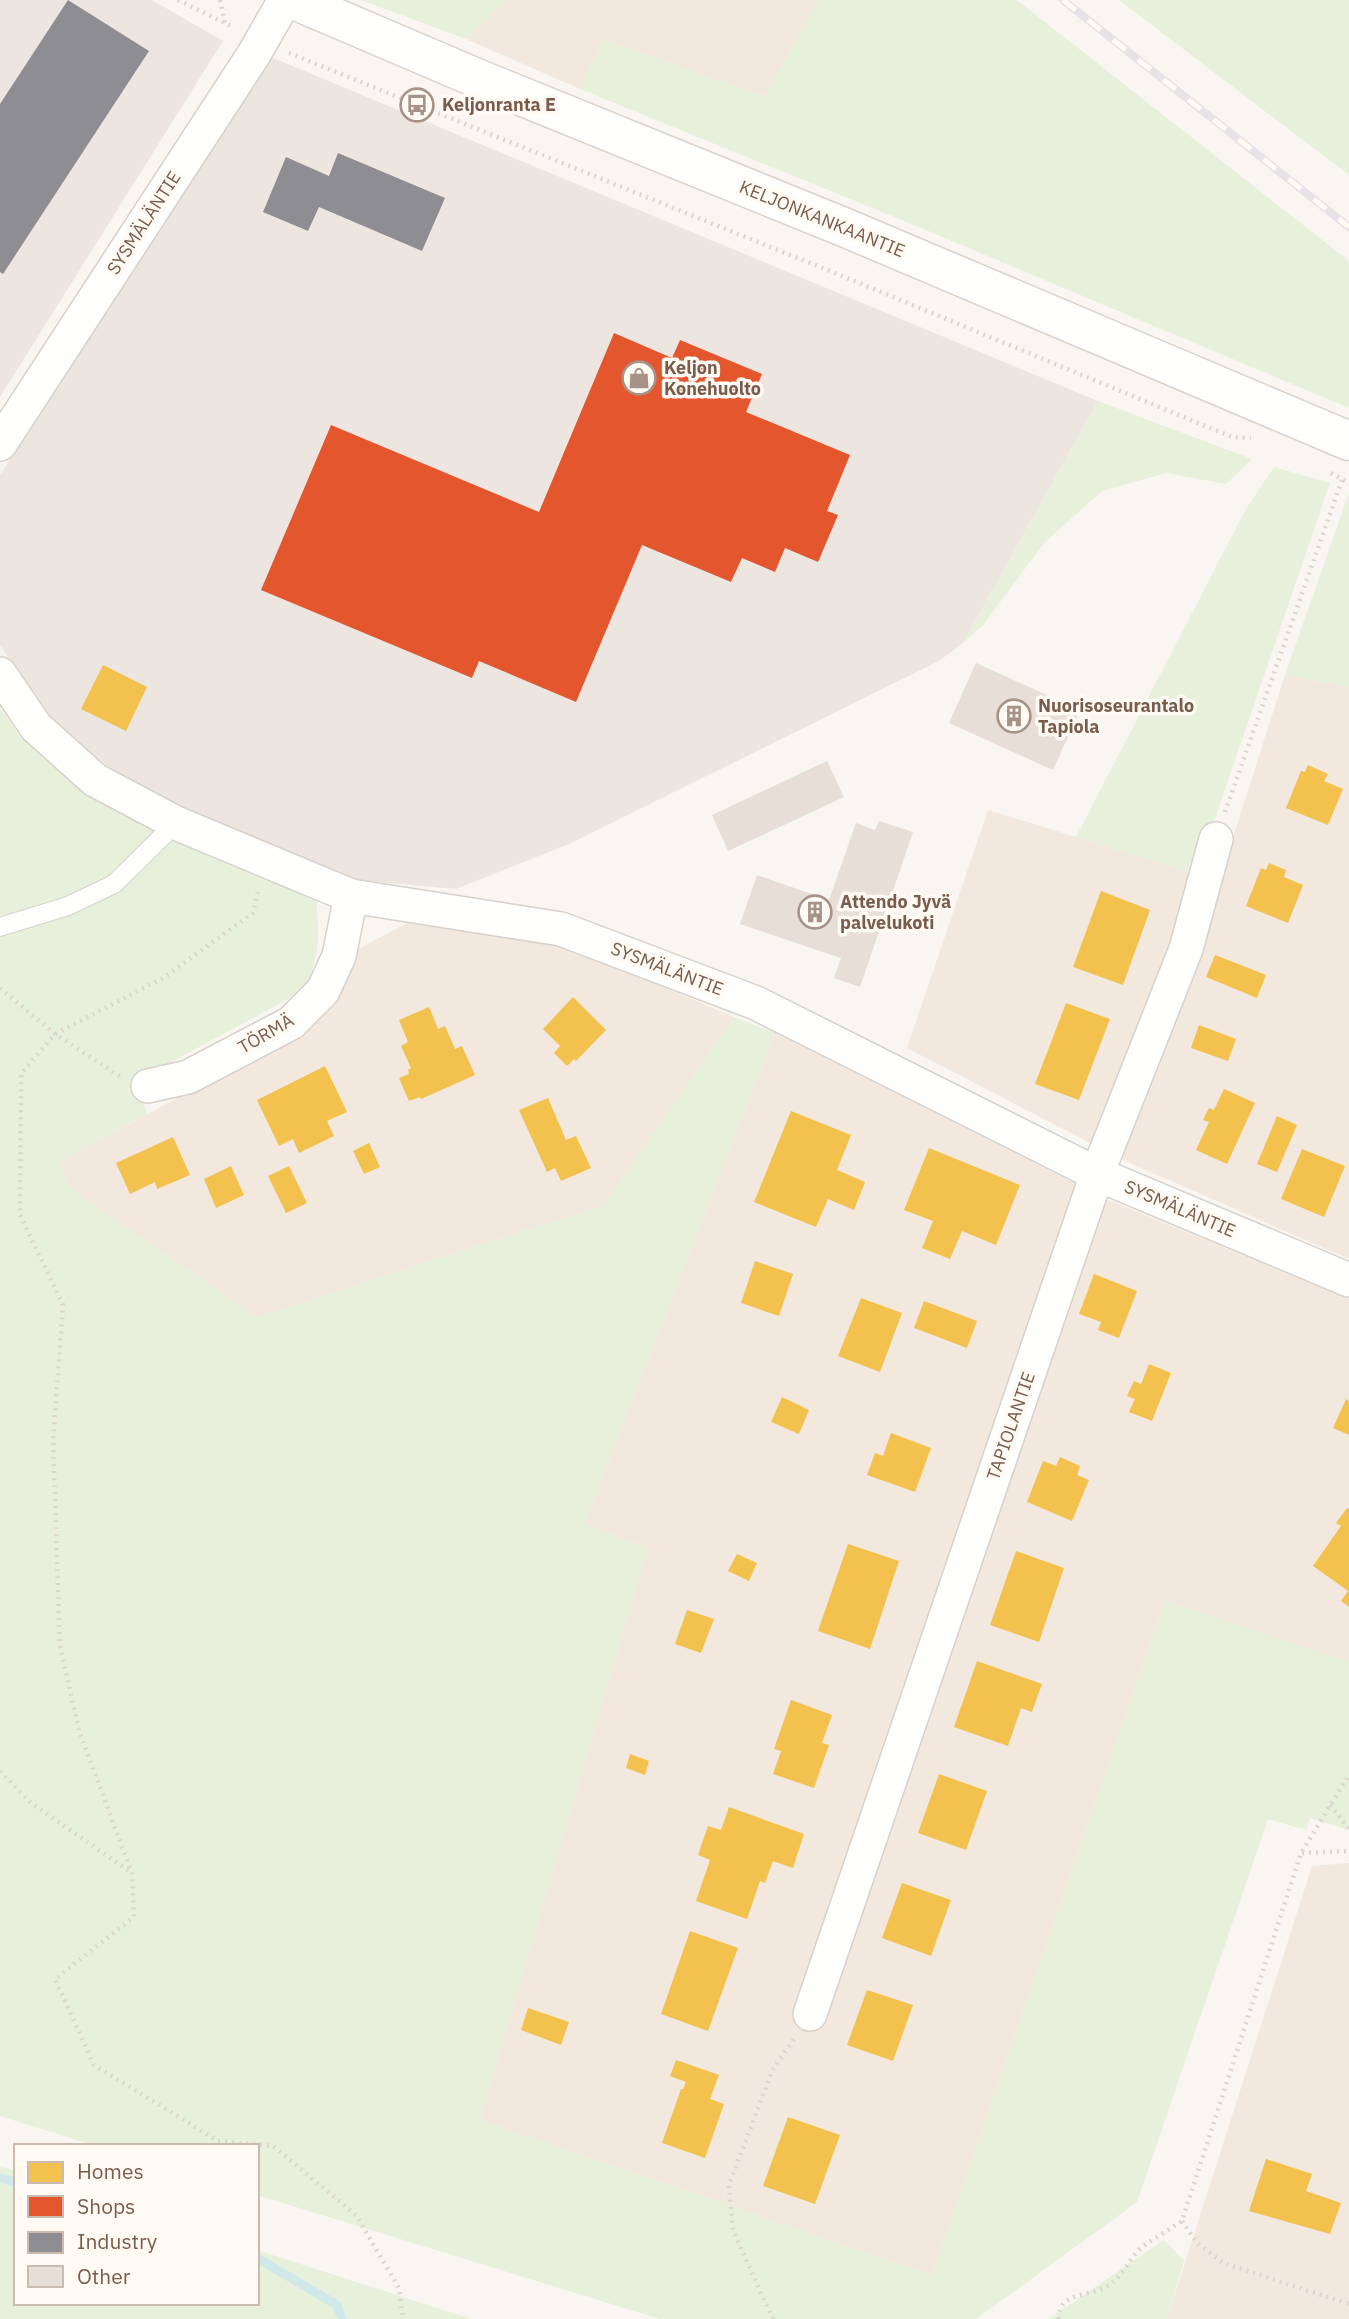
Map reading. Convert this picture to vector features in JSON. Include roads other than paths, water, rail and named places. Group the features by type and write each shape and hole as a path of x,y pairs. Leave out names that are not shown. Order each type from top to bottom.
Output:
{"main road":[{"name":"KELJONKANKAANTIE","path":"294,0 479,79 846,228 1349,441"}],"street":[{"name":"SYSMÄLÄNTIE","path":"0,444 247,64 285,0"},
{"name":"SYSMÄLÄNTIE","path":"0,674 36,727 95,780 176,823 351,896 561,929 757,1003 1097,1174 1349,1280"},
{"name":"TAPIOLANTIE","path":"810,2014 1097,1174 1185,949 1216,839"},
{"name":"TÖRMÄ","path":"148,1086 188,1077 291,1023 323,992 339,956 351,896"}],"lane":[{"path":"0,927 68,906 114,884 176,823"}],"waterway":[{"path":"0,2178 14,2182"},
{"path":"259,2259 337,2305 342,2319"}],"railway":[{"path":"1063,0 1349,227"}],"place":[{"name":"Keljonranta E","path":"417,105"},
{"name":"Keljon Konehuolto","path":"639,378"},
{"name":"Nuorisoseurantalo Tapiola","path":"1014,716"},
{"name":"Attendo Jyvä palvelukoti","path":"815,912"}]}
